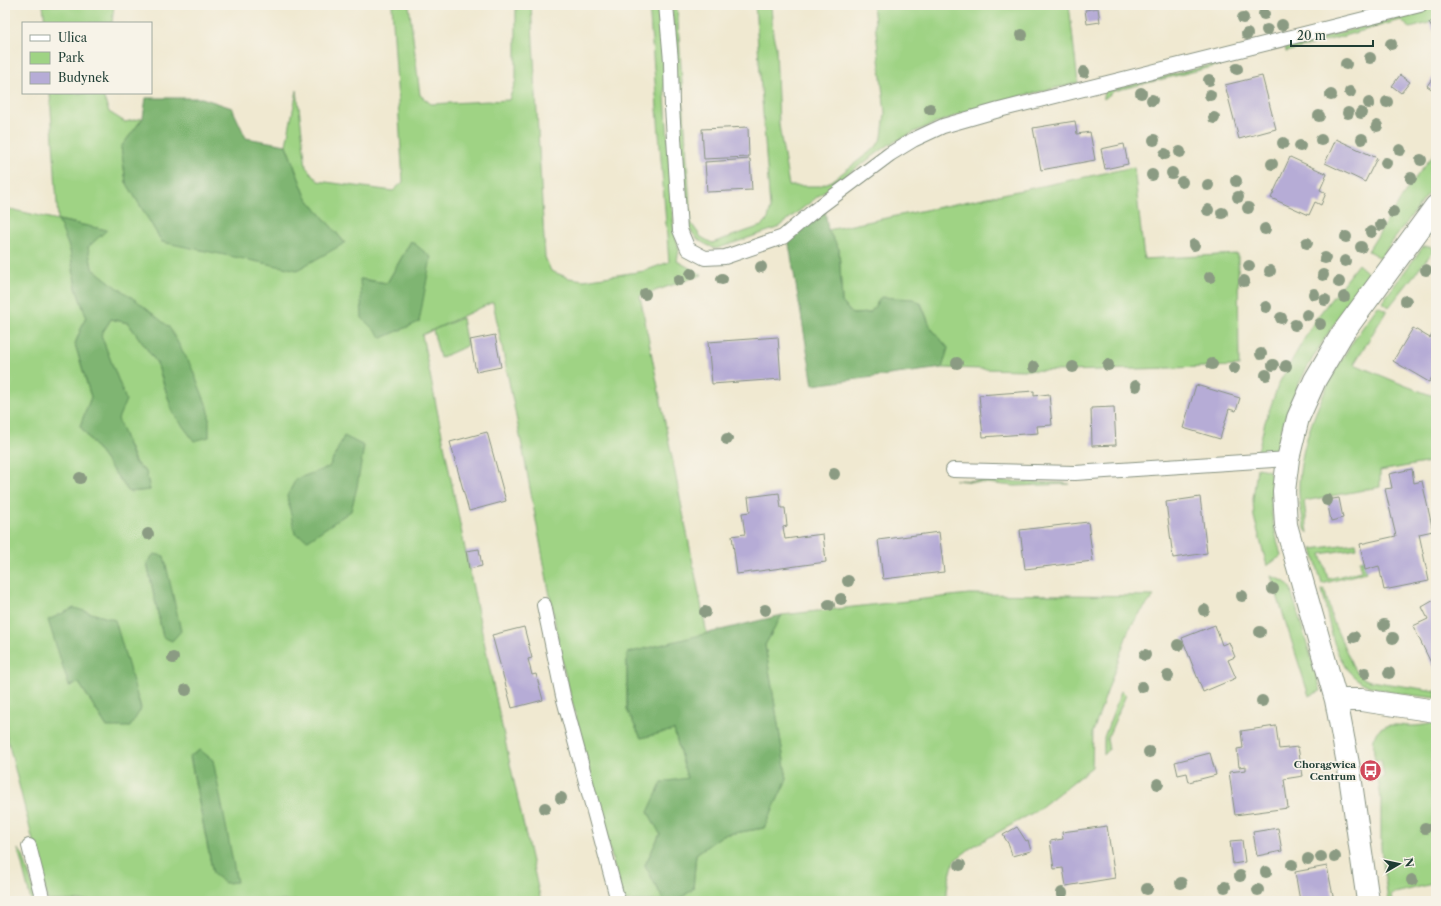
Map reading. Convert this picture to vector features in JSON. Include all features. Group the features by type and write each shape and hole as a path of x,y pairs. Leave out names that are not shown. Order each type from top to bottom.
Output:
{"street":[{"path":"1368,901 1336,700 1286,525 1284,491 1288,459 1298,418 1314,380 1342,334 1436,206"},
{"path":"1336,700 1361,700 1436,712"}],"lane":[{"path":"666,5 671,61 672,107 680,230 688,249 705,258 725,257 782,237 890,154 913,140 943,126 999,110 1420,5"},
{"path":"953,470 1075,473 1288,459"},
{"path":"544,605 563,696 618,901"},
{"path":"28,846 43,901"}],"green space":[{"path":"43,5 114,5 112,22 45,22"},
{"path":"392,5 409,5 420,95 431,104 509,100 516,80 516,5 531,5 545,257 551,271 569,278 584,280 644,271 669,262 649,5 659,5 674,230 679,250 677,261 702,275 640,296 707,634 627,654 627,710 641,738 674,729 687,778 645,865 664,901 623,901 563,666 524,456 493,302 422,335 494,689 541,901 48,901 5,729 5,208 58,220 50,94 102,94 109,112 125,122 143,118 121,147 126,182 162,242 345,243 306,197 286,145 297,90 306,167 318,181 393,191 403,182","holes":["59,220 106,230 88,247 92,268 111,283 209,437 173,413 157,363 128,323 111,319 101,335 125,400 117,419 136,463 146,472 150,490 129,492 80,426 91,397 75,344 86,316 76,288 70,250","411,241 419,322 361,279 387,283","154,554 163,637 147,563","79,683 139,700 141,708 107,727","200,750 213,874 190,757"]},
{"path":"672,5 677,5 691,223 701,237 712,243 761,226 768,219 770,209 755,5 771,5 773,35 776,47 779,125 789,186 819,186 832,181 876,147 882,137 885,113 873,5 1069,5 1078,83 1025,95 963,113 921,129 890,144 838,181 777,228 716,249 698,239 692,233 687,223 679,140"},
{"path":"1436,6 1436,19 1429,23 1410,28 1401,20 1286,52 1285,47 1417,13"},
{"path":"1256,54 1257,56 1114,91 1104,99 1103,96 1104,92 1113,89"},
{"path":"146,98 202,98 232,108 246,138 286,145 306,197 345,243 297,270 162,242 126,182 121,147 143,118"},
{"path":"1436,151 1436,183 1381,257 1368,251 1410,185"},
{"path":"1134,167 1144,259 1238,254 1239,366 1067,371 942,368 948,348 931,328 921,303 870,313 852,314 842,302 839,249 828,230"},
{"path":"825,210 828,230 839,249 842,302 852,314 870,313 881,297 913,299 921,304 931,328 948,348 942,368 813,385 788,238"},
{"path":"58,220 107,230 88,247 92,268 169,327 191,366 209,411 209,437 194,441 173,413 157,363 128,323 111,319 101,335 126,400 118,419 135,463 146,472 150,490 129,492 80,426 91,397 75,344 86,316 76,288 70,250"},
{"path":"411,241 431,257 419,322 382,338 362,318 360,279 387,283"},
{"path":"1423,247 1430,247 1434,250 1389,307 1382,302"},
{"path":"1358,264 1369,274 1325,338 1305,371 1289,406 1276,450 1268,453 1258,451 1265,422 1279,383 1315,320"},
{"path":"1378,306 1387,310 1354,364 1436,397 1436,461 1380,471 1380,487 1304,501 1308,533 1303,523 1299,492 1303,453 1309,432 1324,393 1333,375 1351,345"},
{"path":"462,318 467,346 440,358 433,330"},
{"path":"344,436 364,446 351,511 308,540 295,534 287,496 296,479 329,467"},
{"path":"1257,468 1268,470 1271,476 1271,510 1281,556 1267,566 1254,517 1253,499"},
{"path":"955,480 1064,483 1070,484 1015,486"},
{"path":"1356,543 1357,548 1321,554 1328,579 1361,571 1360,560 1363,560 1366,572 1322,584 1312,549"},
{"path":"154,554 164,556 181,631 172,641 163,637 147,563"},
{"path":"1271,576 1284,581 1290,587 1321,691 1309,696"},
{"path":"1324,589 1334,624 1354,669 1363,678 1370,681 1436,691 1436,698 1401,694 1383,690 1367,685 1355,678 1339,657 1334,644 1322,590"},
{"path":"969,594 1154,596 1129,629 1093,732 1092,767 1036,811 972,847 954,861 948,883 946,901 677,901 693,889 696,854 723,835 764,828 787,779 765,645 782,615"},
{"path":"74,608 115,620 141,709 130,727 107,727 79,683 69,686 48,620"},
{"path":"782,615 765,645 787,779 764,828 723,835 696,854 693,889 677,901 664,901 645,865 660,834 648,812 662,782 687,778 674,730 641,738 627,710 627,653"},
{"path":"1121,691 1126,695 1107,739 1109,750 1104,755 1104,737"},
{"path":"1436,724 1436,883 1391,894 1392,901 1388,901 1381,848 1381,798 1378,779 1384,777 1381,760 1375,760 1375,735 1378,731 1388,725 1414,726"},
{"path":"200,750 213,760 237,882 225,883 213,874 190,756"},
{"path":"18,849 23,855 37,901 31,901"}],"building":[{"path":"1098,8 1100,22 1087,24 1085,10"},
{"path":"1436,19 1436,35 1429,23"},
{"path":"1436,73 1436,92 1427,86"},
{"path":"1400,75 1410,82 1401,93 1392,86"},
{"path":"1262,76 1276,129 1239,139 1225,85"},
{"path":"1075,121 1077,134 1090,132 1095,160 1041,170 1033,128"},
{"path":"748,127 749,157 704,159 702,129"},
{"path":"1336,139 1377,158 1365,182 1325,163"},
{"path":"1124,144 1128,164 1105,169 1101,149"},
{"path":"1290,157 1327,174 1320,190 1326,193 1321,205 1315,202 1309,215 1271,198"},
{"path":"750,159 752,190 707,192 705,162"},
{"path":"1413,328 1430,338 1433,333 1436,334 1436,371 1429,382 1393,361"},
{"path":"495,335 501,367 476,372 470,340"},
{"path":"778,337 781,379 712,384 708,342"},
{"path":"1196,385 1240,398 1236,411 1229,409 1220,439 1183,428"},
{"path":"1034,391 1034,396 1049,394 1052,425 1037,426 1038,433 983,437 979,395"},
{"path":"1114,407 1116,445 1092,446 1091,408"},
{"path":"487,432 506,501 469,511 450,442"},
{"path":"1412,469 1414,483 1422,481 1433,531 1419,534 1429,581 1384,590 1379,566 1365,570 1360,544 1396,536 1385,489 1392,488 1389,474"},
{"path":"779,493 781,508 785,508 787,526 783,527 785,539 823,534 826,562 737,574 732,536 745,534 742,513 750,512 748,497"},
{"path":"1200,497 1207,553 1173,558 1166,502"},
{"path":"1339,498 1343,518 1331,521 1327,500"},
{"path":"1088,522 1093,561 1025,569 1020,530"},
{"path":"939,532 944,572 883,579 878,540"},
{"path":"479,549 482,566 469,569 466,551"},
{"path":"1436,599 1436,673 1413,626 1428,619 1422,607"},
{"path":"1215,625 1222,645 1229,642 1235,657 1228,660 1236,678 1203,692 1182,638"},
{"path":"524,627 532,658 528,659 532,675 536,674 543,700 512,708 492,635"},
{"path":"1276,726 1279,749 1298,747 1303,776 1284,779 1288,808 1235,815 1229,772 1246,770 1246,766 1239,767 1237,749 1243,748 1241,731"},
{"path":"1210,753 1216,775 1189,782 1187,773 1178,775 1175,762"},
{"path":"1107,826 1115,878 1066,886 1063,868 1054,869 1050,841 1063,839 1062,832"},
{"path":"1017,827 1026,841 1028,840 1031,851 1012,856 1009,845 1003,835"},
{"path":"1278,828 1282,851 1257,856 1253,832"},
{"path":"1242,840 1245,862 1233,864 1230,841"},
{"path":"1327,866 1334,901 1300,901 1295,872"}],"place":[{"name":"Chorągwica Centrum","path":"1371,770"}]}
